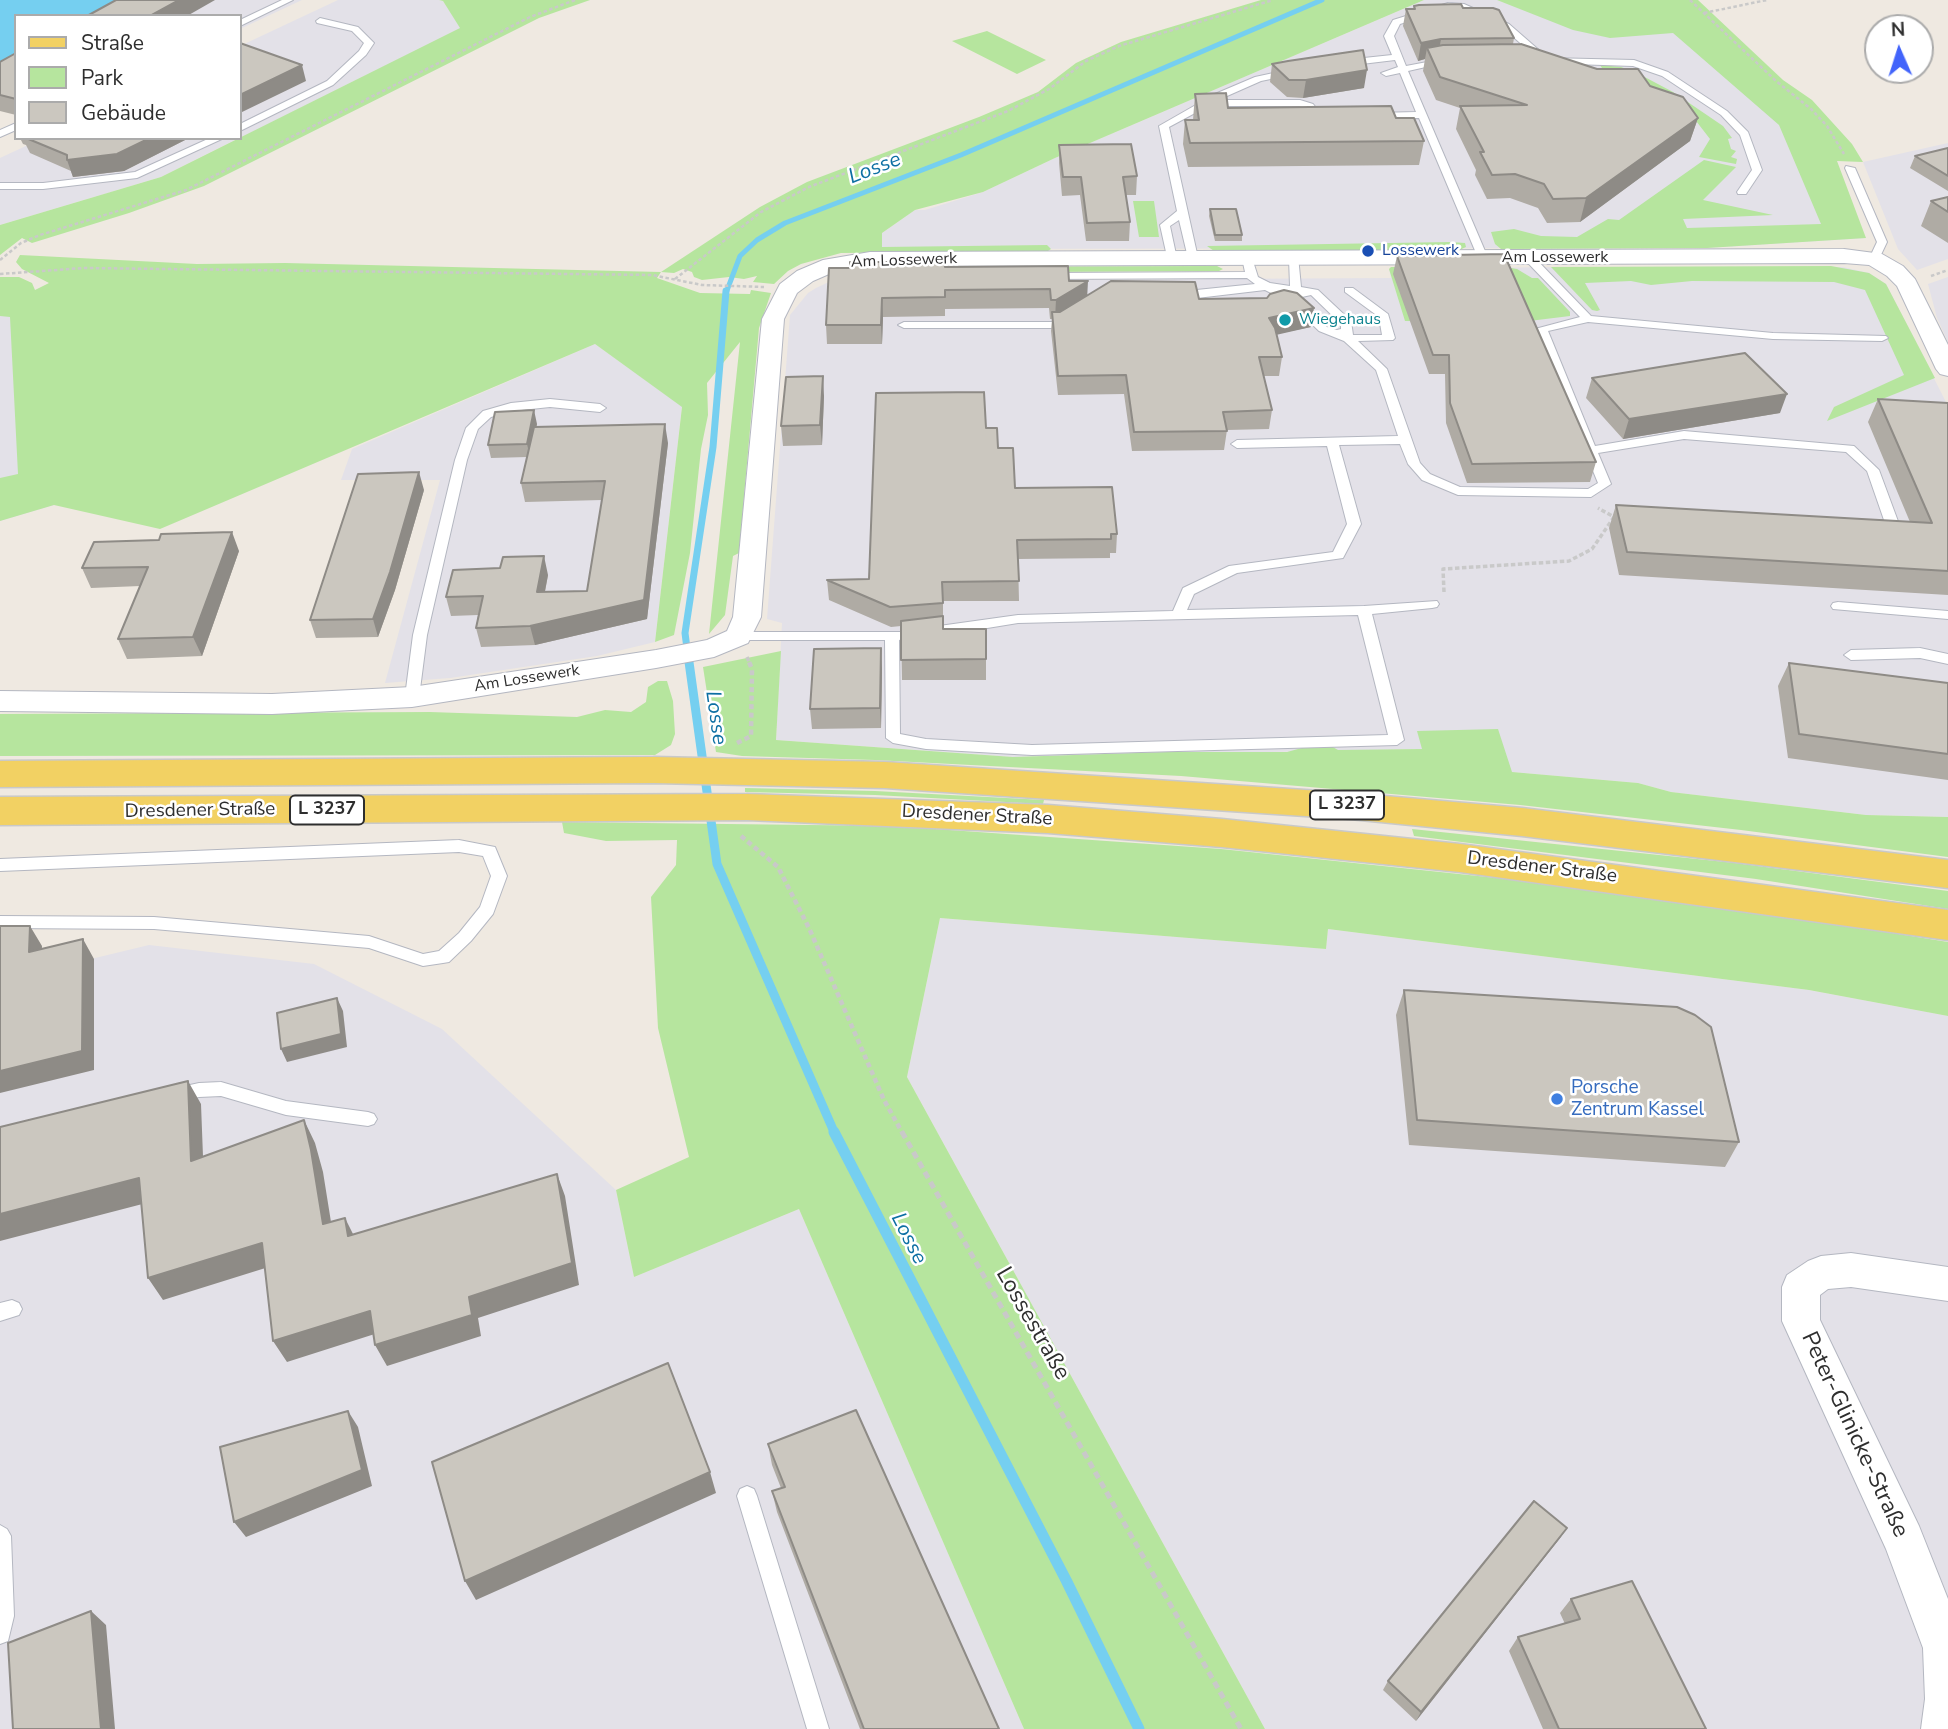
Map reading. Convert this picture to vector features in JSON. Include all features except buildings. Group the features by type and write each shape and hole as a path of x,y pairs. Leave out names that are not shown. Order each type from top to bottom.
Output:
{"main road":[{"name":"Dresdener Straße","path":"0,774 654,770 738,788 1460,858 1948,925"},
{"name":"Dresdener Straße","path":"0,811 654,807 738,788 1023,782 1350,806 1562,827 1948,874"}],"street":[{"name":"Am Lossewerk","path":"0,701 272,704 412,697 656,659 726,643 747,617 773,319 788,289 805,276 831,265 870,259 1183,259 1249,267 1294,258 1844,256 1874,259"},
{"path":"1874,259 1895,271 1907,284 1948,369"},
{"name":"Peter-Glinicke-Straße","path":"1944,1729 1947,1699 1945,1648 1904,1541 1801,1321 1801,1287 1821,1273 1851,1270 1948,1284"}],"lane":[{"path":"242,22 289,0"},
{"path":"1483,258 1389,36 1395,22 1448,6 1461,6 1506,26 1546,61"},
{"path":"242,127 330,83 363,53 369,43 355,29 320,21"},
{"path":"1336,64 1398,57"},
{"path":"1385,73 1452,61"},
{"path":"1533,61 1634,63 1665,74 1714,106 1745,134 1757,170 1742,192"},
{"path":"1183,259 1183,212 1164,126 1204,103 1258,79 1298,71"},
{"path":"1204,103 1300,103 1310,106 1318,116 1334,116"},
{"path":"1359,116 1422,115"},
{"path":"0,186 43,186 137,175 215,140"},
{"path":"1850,168 1882,243 1874,259"},
{"path":"1183,212 1165,226 1183,259"},
{"path":"1294,258 1296,288"},
{"path":"1529,258 1588,319"},
{"path":"1042,276 1249,267 1266,286 1293,300 1323,328 1348,338 1389,338 1384,316 1349,290"},
{"path":"805,276 847,276"},
{"path":"1159,295 1197,295 1266,286 1296,288 1381,369 1414,464 1426,477 1458,491 1591,493 1605,484 1541,329 1588,319 1773,336 1882,338"},
{"path":"904,325 1058,325 1079,312"},
{"path":"412,697 423,621 461,460 472,428 487,414 511,407 550,403 600,408"},
{"path":"1591,450 1684,435 1850,449 1873,470 1892,524 1865,523"},
{"path":"1237,444 1405,440"},
{"path":"1179,612 1188,591 1234,569 1338,555 1354,524 1332,442"},
{"path":"726,643 916,634 1018,619 1179,612 1364,610 1432,604"},
{"path":"1838,606 1948,615"},
{"path":"892,635 894,738 926,744 1032,750 1396,740 1364,610"},
{"path":"1851,655 1920,653 1948,659"},
{"path":"0,865 459,846 489,851 499,876 487,910 465,937 443,957 423,960 369,942 155,923 0,922"},
{"path":"159,1100 198,1090 221,1089 286,1108 368,1119"},
{"path":"747,1496 818,1729"},
{"path":"0,1536 3,1616 0,1633"}],"path":[{"path":"0,260 21,243 40,235 186,190 530,17 575,0"},
{"path":"675,279 761,212 809,187 1008,111 1049,89 1086,61 1119,46 1273,0"},
{"path":"1690,0 1811,109 1839,142 1850,168"},
{"path":"1703,13 1767,0"},
{"path":"0,274 84,268 652,275 702,285 752,286"},
{"path":"1432,604 1444,600 1443,569 1569,561 1592,550 1614,517 1583,500 1579,493"},
{"path":"726,643 752,670 751,736 738,788"},
{"name":"Lossestraße","path":"738,788 809,928 884,1100 1241,1729"}],"shaded area":[{"path":"122,0 302,0 242,28 242,14 96,14"},
{"path":"338,0 439,0 443,1 461,28 242,137 242,45"},
{"path":"1424,0 1523,0 1692,11 1866,238 1707,248 873,249 882,233 915,210 925,210 983,192 1055,158"},
{"path":"39,140 235,140 161,177 0,225 0,158"},
{"path":"1948,143 1948,259 1917,270 1898,249 1863,162"},
{"path":"1843,267 1869,273 1886,284 1948,406 1948,817 1866,815 1671,792 1638,783 1512,772 1418,731 1423,749 1013,757 776,740 782,623 767,619 790,315 808,293 816,288 831,281 1391,278 1389,269"},
{"path":"1948,277 1948,342 1937,318 1928,284"},
{"path":"0,289 35,290 54,505 0,521"},
{"path":"595,344 682,406 655,642 597,656 450,678 385,683 440,480 341,480 352,449"},
{"path":"940,918 1326,949 1328,929 1809,990 1948,1016 1948,1729 1265,1729 907,1077"},
{"path":"149,945 314,964 442,1029 616,1190 634,1277 799,1209 1024,1729 0,1729 0,981"}],"green space":[{"path":"439,0 590,0 539,18 204,186 32,243 22,238 0,255 0,225 161,177 235,140 242,140 242,137 460,28 443,1"},
{"path":"1261,0 1424,0 1055,158 983,192 915,210 882,233 882,247 1047,245 1051,249 1048,251 841,253 801,264 788,271 774,284 753,282 757,276 702,280 683,269 674,273 661,272 760,207 807,182 1038,92 1076,63 1121,42"},
{"path":"1497,0 1698,0 1783,80 1812,100 1852,144 1863,162 1837,161 1866,238 1707,248 1501,249 1495,244 1491,232 1514,229 1541,236 1577,237 1608,219 1619,220 1704,160 1736,167 1703,200 1773,215 1683,219 1687,228 1821,224 1779,125 1673,33 1610,38 1573,30"},
{"path":"987,31 1046,60 1017,74 952,41"},
{"path":"1600,65 1621,67 1637,73 1673,92 1723,126 1732,138 1728,139 1731,149 1736,151 1731,157 1737,159 1736,164 1699,157 1710,139 1693,117 1618,70 1602,68"},
{"path":"1133,201 1154,201 1159,237 1139,237"},
{"path":"1465,243 1466,247 1455,252 1360,252 1214,251 1207,246"},
{"path":"20,255 197,264 285,263 661,272 657,278 700,293 750,294 751,290 771,293 759,328 739,553 733,556 725,615 709,634 740,342 707,383 708,415 701,449 690,553 674,635 655,642 682,407 595,344 160,529 54,505 0,521 0,478 18,474 10,317 0,316 0,277 19,277 32,283 35,290 49,283 22,269 16,262"},
{"path":"1217,266 1223,269 858,273 885,267"},
{"path":"1499,266 1517,269 1532,278 1538,278 1570,312 1570,316 1521,322 1405,321 1389,269 1391,267"},
{"path":"1831,266 1869,273 1886,284 1935,378 1827,421 1834,407 1904,375 1865,290 1834,282 1692,281 1651,285 1631,281 1585,283 1600,310 1597,311 1592,310 1551,267"},
{"path":"781,651 776,740 1013,757 1167,752 1287,752 1309,746 1331,746 1338,750 1422,749 1417,731 1498,729 1512,772 1638,783 1671,792 1866,815 1948,817 1948,857 1520,805 1181,776 742,756 716,752 707,708 703,667"},
{"path":"658,681 667,681 673,701 675,734 671,745 655,755 0,756 0,714 430,712 577,717 605,710 631,712 646,702 648,687"},
{"path":"745,788 875,791 1044,800 1043,804 875,795 745,792"},
{"path":"562,822 892,826 1221,849 1554,884 1744,909 1948,942 1948,1016 1809,990 1328,929 1326,949 940,918 907,1077 1265,1729 1024,1729 799,1209 634,1277 616,1190 689,1157 658,1028 651,897 676,865 677,840 606,841 564,833"},
{"path":"1412,829 1735,863 1948,891 1948,909 1756,879 1414,836"}],"water":[{"path":"0,0 122,0 96,14 14,14 14,56 0,64"}],"waterway":[{"name":"Losse","path":"726,293 740,256 757,240 785,223 961,155 1322,0"},
{"name":"Losse","path":"689,664 685,633 713,447 726,291"},
{"name":"Losse","path":"689,662 717,864 835,1134"},
{"name":"Losse","path":"835,1134 1066,1580 1139,1729"}],"place":[{"name":"Lossewerk","path":"1368,251"},
{"name":"Wiegehaus","path":"1285,320"},
{"name":"Porsche Zentrum Kassel","path":"1557,1099"}]}
